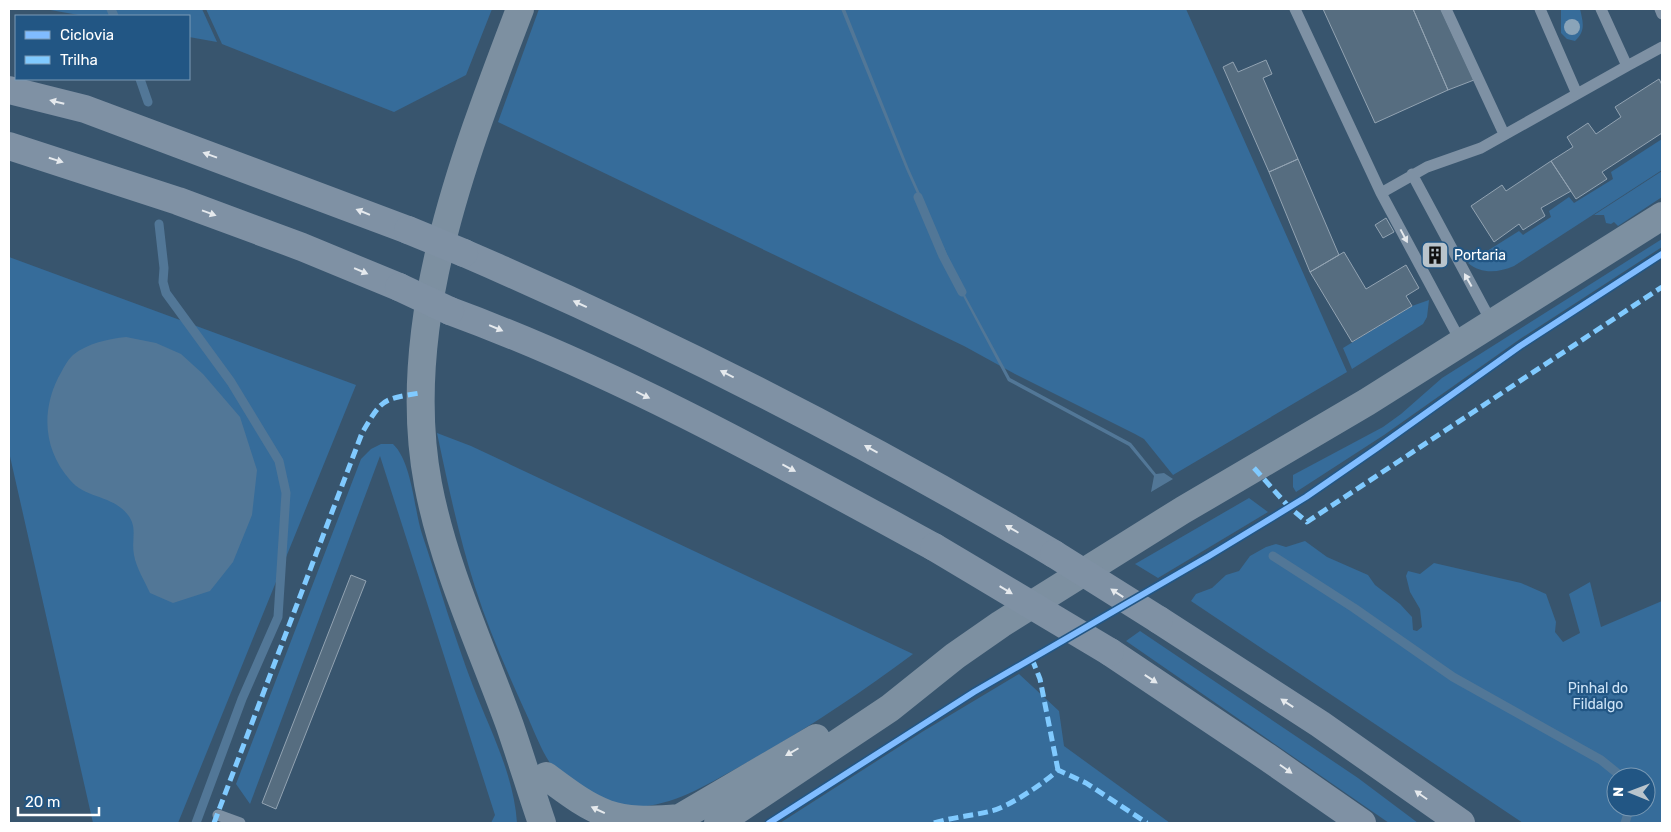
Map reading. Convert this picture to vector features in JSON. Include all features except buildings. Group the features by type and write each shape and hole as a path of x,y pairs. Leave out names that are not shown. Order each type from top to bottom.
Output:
{"highway":[{"path":"9,90 85,109 408,230 464,253 718,369 915,473 1054,554 1320,724 1461,823"},
{"path":"9,146 162,195 302,247 494,327 641,394 751,448 934,547 1110,652 1268,757 1362,823"}],"main road":[{"path":"520,9 470,143 449,218 426,324 420,393 422,444 434,510 467,616 509,725 542,823"},
{"path":"546,776 577,799 618,819 675,821 955,656 1160,524 1367,402 1662,216"},
{"path":"718,823 890,708 955,656"},
{"path":"509,725 577,823"},
{"path":"509,725 532,823"}],"lane":[{"path":"1295,9 1382,193 1461,342"},
{"path":"1446,9 1504,134"},
{"path":"1540,9 1577,94"},
{"path":"1601,9 1627,66"},
{"path":"1660,9 1662,14"},
{"path":"1382,193 1412,174 1481,148 1662,47"},
{"path":"1412,174 1492,323"},
{"path":"218,815 240,823"}],"green space":[{"path":"45,9 202,9 217,42 190,37 190,15 78,15"},
{"path":"206,9 492,9 466,75 394,112 222,44"},
{"path":"539,9 1186,9 1347,372 1173,475 1144,439 1135,434 1015,374 964,346 498,122"},
{"path":"1561,9 1580,9 1583,22 1582,30 1575,41 1567,39 1561,33"},
{"path":"1662,139 1662,170 1514,266 1496,271 1484,271 1468,263 1519,231 1523,235 1551,217 1549,211 1569,197 1574,203 1613,179 1611,172"},
{"path":"1662,171 1662,197 1618,226 1614,222 1611,224 1606,223 1604,215 1594,215"},
{"path":"1662,239 1662,247 1520,339 1384,435 1296,492 1293,487 1293,475 1383,427 1442,378"},
{"path":"9,257 356,385 178,823 93,823 9,452"},
{"path":"1429,300 1427,317 1423,324 1352,369 1343,348 1412,306"},
{"path":"437,433 471,446 913,654 871,685 784,741 714,781 676,799 649,806 635,807 615,803 590,792 567,778 551,764 537,738 498,648 469,568"},
{"path":"381,444 393,444 404,462 412,486 419,524 453,629 506,770 515,805 517,823 491,823 495,815 380,456 250,804 236,784 361,459 371,449"},
{"path":"1249,498 1268,512 1158,578 1135,564"},
{"name":"Pinhal do Fildalgo","path":"1305,541 1327,557 1368,575 1375,585 1400,604 1412,617 1413,630 1417,631 1422,627 1420,609 1410,592 1406,576 1408,571 1420,574 1434,563 1521,583 1546,594 1556,622 1555,632 1563,642 1580,633 1569,594 1590,582 1601,627 1662,601 1662,823 1523,823 1191,601 1196,594 1212,588 1226,575 1239,571 1250,556 1276,544 1286,547"},
{"path":"1140,631 1358,778 1418,823 1389,823 1126,641"},
{"path":"1019,674 1059,711 1064,746 1170,823 780,823 922,732"}],"shaded area":[{"path":"841,9 845,9 909,169 966,297 1010,378 1131,443 1156,474 1164,473 1173,479 1151,492 1154,476 1129,446 1008,381 964,298 906,169"},
{"path":"126,337 156,343 181,354 203,374 240,417 257,470 252,515 233,562 210,591 173,603 150,593 135,560 133,549 134,529 128,515 115,504 76,486 61,468 50,444 47,418 49,404 58,378 71,357 79,351 105,340"}],"waterway":[{"path":"111,9 114,15"},
{"path":"140,80 148,102"},
{"path":"918,197 943,256 962,292"},
{"path":"159,224 164,268 163,282 166,293 231,382 279,461 286,493 278,617 242,699 196,823"},
{"path":"1273,556 1354,608 1453,677 1601,760 1610,767"},
{"path":"1625,823 1627,817"}],"marked path":[{"path":"1254,468 1289,507 1307,522 1662,287"},
{"path":"214,823 362,433 374,413 384,402 420,393"},
{"path":"1032,659 1040,679 1058,770"},
{"path":"934,823 998,809 1026,794 1058,770 1086,783 1147,823"}],"cycle path":[{"path":"769,823 974,692 1209,556 1306,497 1520,346 1662,254"}],"place":[{"name":"Portaria","path":"1435,255"}]}
